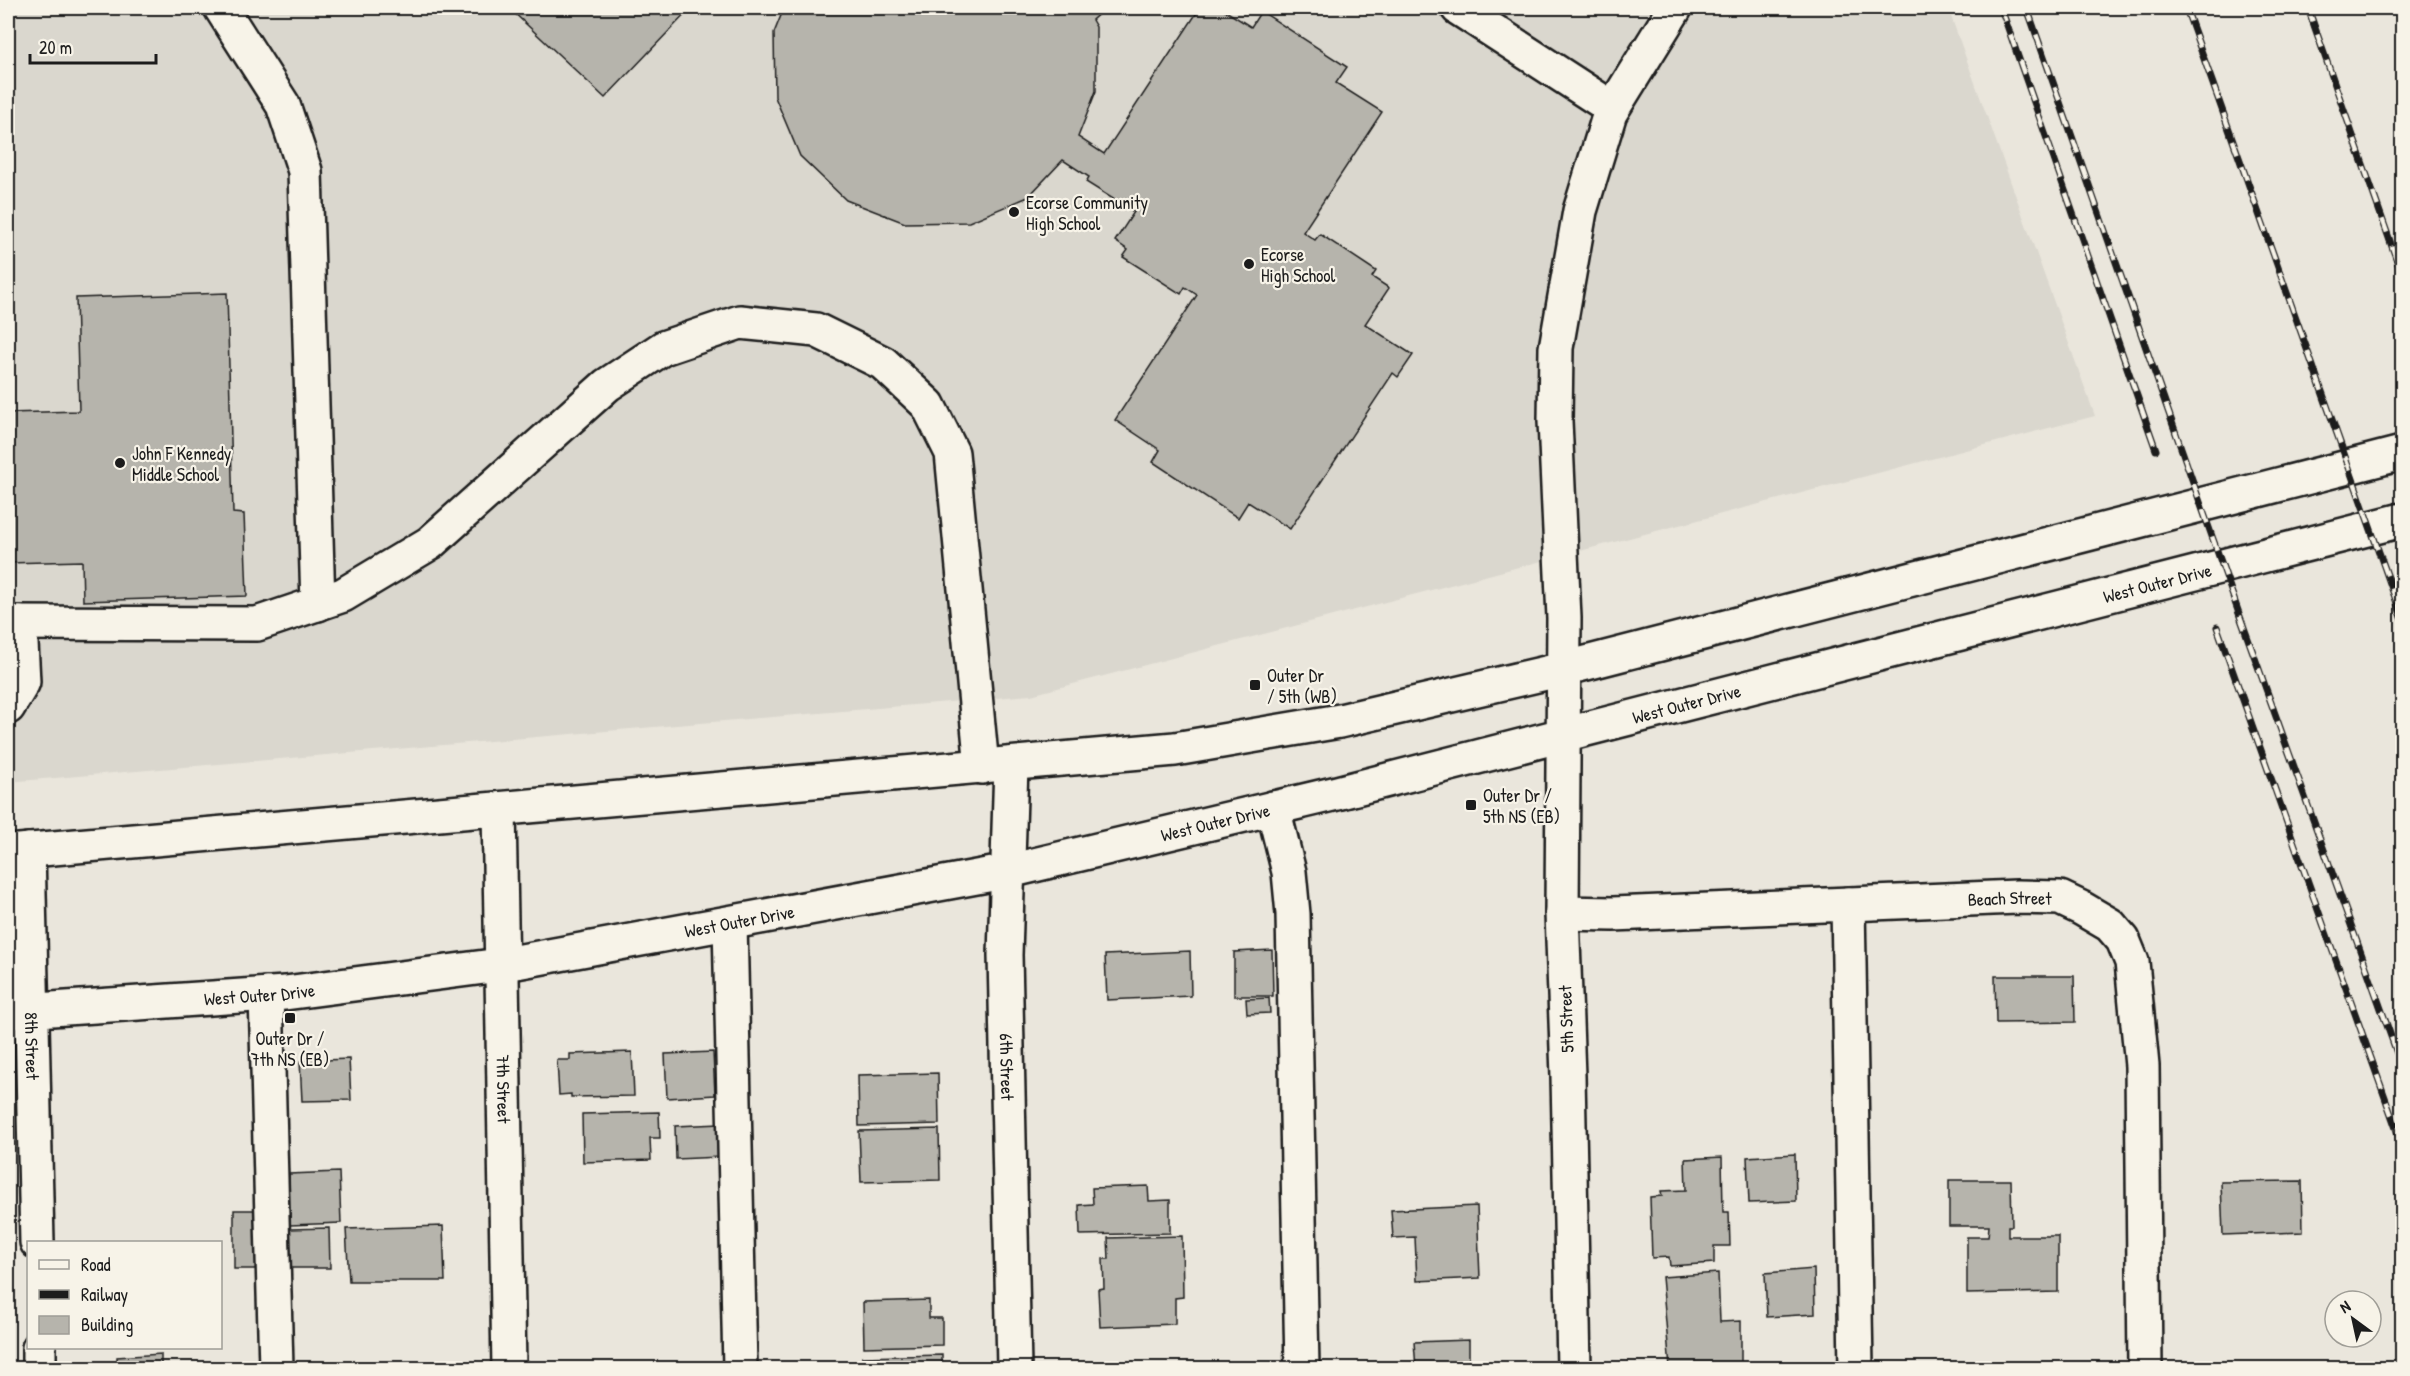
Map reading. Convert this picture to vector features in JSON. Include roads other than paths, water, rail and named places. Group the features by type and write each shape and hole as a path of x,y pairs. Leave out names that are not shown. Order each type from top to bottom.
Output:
{"main road":[{"path":"221,8 283,105 305,171 318,603"},
{"name":"5th Street","path":"1574,1368 1562,913 1564,618 1555,421 1556,348 1580,211 1612,108 1675,8"},
{"path":"1464,9 1612,108"},
{"name":"6th Street","path":"14,623 256,624 343,595 430,543 607,385 663,348 740,322 816,330 883,363 928,405 952,453 997,766 1009,871 1005,955 1014,1368"},
{"path":"18,851 1175,749 1340,721 1563,669 2403,453"},
{"name":"West Outer Drive","path":"20,1010 266,994 500,965 1009,871 1563,735 2403,520"},
{"path":"8,707 23,682 14,623"},
{"path":"1273,808 1289,872 1293,914 1302,1368"},
{"name":"7th Street","path":"499,810 509,1368"},
{"name":"8th Street","path":"18,851 20,1010 37,1241"},
{"name":"Beach Street","path":"1562,913 1613,914 2017,897 2060,898 2110,925 2122,940 2132,962 2142,1066 2145,1368"},
{"path":"1848,904 1856,1368"},
{"path":"730,923 740,1368"},
{"path":"266,994 276,1368"},
{"path":"39,1349 39,1368"}],"railway":[{"path":"2001,8 2156,450"},
{"path":"2027,8 2242,622 2402,1067"},
{"path":"2186,8 2402,617"},
{"path":"2308,8 2402,275"},
{"path":"2217,627 2402,1145"}],"place":[{"name":"Ecorse Community High School","path":"1014,212"},
{"name":"Ecorse High School","path":"1249,264"},
{"name":"John F Kennedy Middle School","path":"120,463"},
{"name":"Outer Dr / 5th (WB)","path":"1255,685"},
{"name":"Outer Dr / 5th NS (EB)","path":"1471,805"},
{"name":"Outer Dr / 7th NS (EB)","path":"290,1018"}]}
